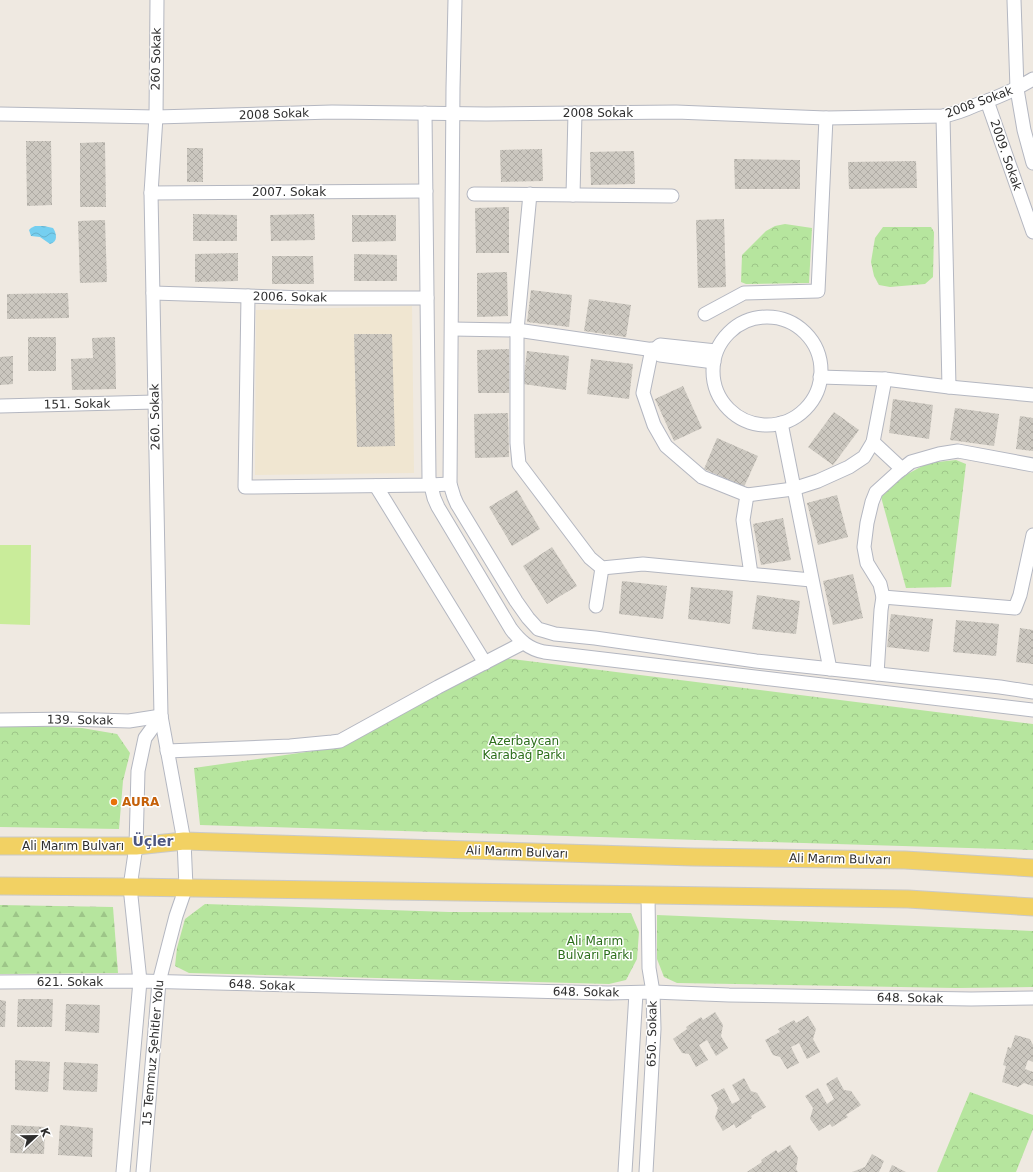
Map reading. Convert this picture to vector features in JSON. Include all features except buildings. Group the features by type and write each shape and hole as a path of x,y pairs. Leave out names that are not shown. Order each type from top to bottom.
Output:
{"main road":[{"name":"Ali Marım Bulvarı","path":"0,846 136,846 184,841 685,857 905,860 1033,868"},
{"path":"0,886 130,886 908,899 1033,907"}],"street":[{"name":"260 Sokak","path":"156,117 157,0"},
{"path":"455,0 450,484 457,504 528,618 538,629 555,634 595,638 756,661 1000,687 1033,692"},
{"name":"2009. Sokak","path":"1014,0 1017,89 1024,130 1033,163"},
{"name":"2008 Sokak","path":"0,114 156,117 332,112 676,112 826,118 943,116 951,115 987,101 1017,89 1033,80"},
{"name":"2009. Sokak","path":"987,101 1033,232"},
{"path":"425,113 430,485 438,507 511,629 523,643 536,651 1033,710"},
{"path":"573,194 575,113"},
{"path":"943,116 949,387"},
{"name":"260. Sokak","path":"156,117 151,193 161,716 167,751"},
{"path":"705,314 744,293 818,291 826,118"},
{"name":"2007. Sokak","path":"151,193 426,191"},
{"path":"474,194 672,196"},
{"path":"530,194 517,330 517,443 519,464 590,558 602,568 643,564 811,580"},
{"name":"2006. Sokak","path":"153,293 306,298 427,298"},
{"path":"248,296 245,487 450,484"},
{"path":"766,316 781,319 795,324 806,334 815,347 820,362 820,377 817,389 812,401 803,411 793,418 781,423 766,425 751,423 737,416 726,406 717,393 713,378 715,356 725,336 737,326 750,319 766,316"},
{"path":"452,329 517,330 653,350 660,355 715,356"},
{"path":"653,350 643,393 654,425 666,446 702,476 747,495 793,489 818,481 849,467 864,457 873,442 885,379"},
{"path":"820,377 885,379 1033,395"},
{"name":"151. Sokak","path":"0,406 155,402"},
{"path":"781,423 811,580 830,669"},
{"path":"873,442 902,469"},
{"path":"877,674 883,597 880,584 867,563 864,547 867,524 876,492 911,462 939,454 958,451 1033,465"},
{"path":"376,486 484,663"},
{"path":"747,495 743,520 751,574"},
{"path":"883,597 1015,608 1020,595 1033,535"},
{"path":"596,606 602,568"},
{"path":"167,751 290,746 340,741 523,643"},
{"name":"139. Sokak","path":"0,720 69,719 129,721 161,716"},
{"name":"15 Temmuz Şehitler Yolu","path":"123,1172 140,981 130,886 136,846 138,771 145,738 161,716"},
{"name":"15 Temmuz Şehitler Yolu","path":"143,1172 158,982 176,916 186,887 184,841 167,751"},
{"name":"650. Sokak","path":"646,1172 654,1029 653,992 649,968 648,895"},
{"name":"648. Sokak","path":"140,981 608,993 653,992 955,999 1033,998"},
{"name":"621. Sokak","path":"0,982 140,981"},
{"path":"625,1172 636,993"}],"shaded area":[{"path":"412,306 414,473 255,475 256,310"}],"green space":[{"path":"785,224 812,228 809,283 746,284 741,282 742,255 766,231 775,226"},
{"path":"883,227 931,227 934,232 933,277 925,284 890,287 879,285 874,276 871,262 875,238"},
{"path":"956,460 966,464 951,587 906,588 881,497 902,477 928,463"},
{"path":"0,545 31,545 30,625 0,624"},
{"name":"Azerbaycan Karabağ Parkı","path":"503,658 1033,724 1033,850 200,825 194,768 334,748"},
{"path":"0,724 82,728 117,734 130,753 123,781 119,829 0,827"},
{"name":"Ali Marım Bulvarı Parkı","path":"205,904 449,912 631,913 639,932 637,959 626,980 609,984 189,973 175,966 177,948 185,919"},
{"path":"0,905 113,907 118,973 0,974"},
{"name":"Ali Marım Bulvarı Parkı","path":"657,915 1033,931 1033,987 956,988 677,983 664,977 657,959"},
{"path":"970,1092 1033,1115 1033,1129 1016,1172 937,1172"}],"water":[{"path":"35,226 53,228 56,235 56,240 50,244 40,237 31,236 29,230"}],"place":[{"name":"AURA","path":"114,802"}],"district":[{"name":"Üçler","path":"153,841"}]}
